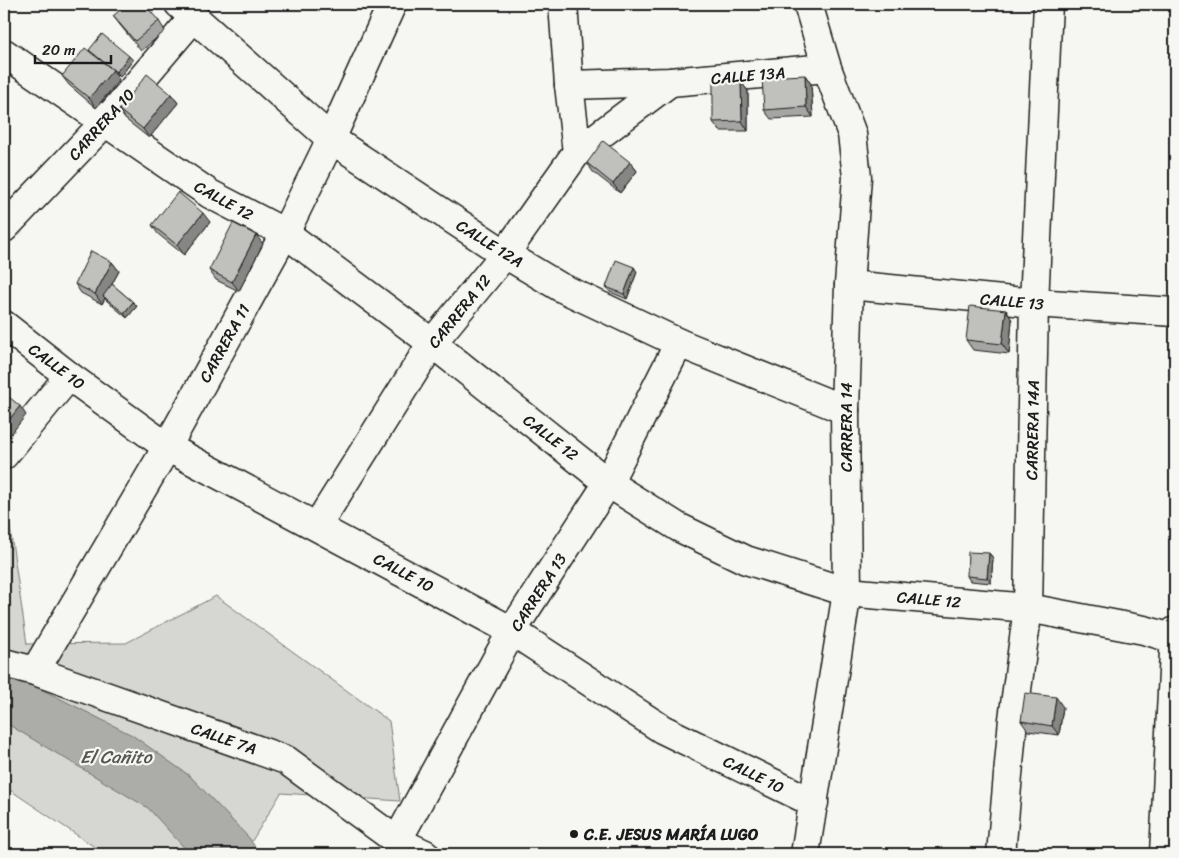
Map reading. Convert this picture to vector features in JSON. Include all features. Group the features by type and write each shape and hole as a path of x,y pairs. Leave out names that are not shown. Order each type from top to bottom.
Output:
{"street":[{"name":"CARRERA 11","path":"35,672 167,447 285,232 331,139 392,4"},
{"path":"563,4 569,85 577,152"},
{"name":"CARRERA 14","path":"805,854 848,592 845,410 849,285 857,177 852,134 827,68 808,4"},
{"name":"CARRERA 14A","path":"1002,854 1013,719 1028,608 1034,303 1048,4"},
{"name":"CALLE 12A","path":"186,10 331,139 505,254 560,287 679,343 845,410"},
{"name":"CARRERA 10","path":"4,228 105,122 186,10"},
{"name":"CALLE 12","path":"4,53 210,194 285,232 432,343 608,483 678,527 746,560 848,592 1028,608 1144,630 1175,639"},
{"name":"CALLE 13A","path":"569,85 670,82 827,68"},
{"path":"577,152 670,82"},
{"name":"CARRERA 12","path":"317,526 432,343 505,254 577,152"},
{"name":"CALLE 13","path":"849,285 1034,303 1175,312"},
{"name":"CALLE 10","path":"4,325 69,376 167,447 512,630 662,729 814,803"},
{"name":"CARRERA 13","path":"397,840 512,630 608,483 679,343"},
{"path":"4,455 69,376"},
{"path":"1164,854 1175,631"},
{"name":"CALLE 7A","path":"4,663 35,672 286,760 397,840 424,854"}],"shaded area":[{"path":"4,487 27,644 126,643 216,596 389,721 400,801 281,793 247,849 253,854 105,854 4,786"}],"water":[{"name":"El Cañito","path":"4,675 45,691 132,735 190,776 250,839 259,854 190,854 148,808 4,722"}],"building":[{"path":"127,4 144,4 159,21 135,41 113,16"},
{"path":"102,34 129,56 116,72 89,50"},
{"path":"85,48 113,70 89,98 62,76"},
{"path":"147,74 171,94 143,129 119,110"},
{"path":"805,75 806,107 764,110 762,77"},
{"path":"713,82 741,82 742,121 713,122"},
{"path":"603,141 630,162 613,184 587,163"},
{"path":"178,192 203,213 177,245 152,225"},
{"path":"233,223 256,235 232,282 209,270"},
{"path":"91,251 112,262 95,294 75,284"},
{"path":"616,260 634,267 624,294 606,287"},
{"path":"112,284 133,302 124,313 103,296"},
{"path":"970,306 1006,310 1002,344 966,340"},
{"path":"4,393 20,406 4,426"},
{"path":"968,552 989,553 987,578 967,576"},
{"path":"1025,693 1056,697 1052,726 1021,721"},
{"path":"1175,836 1175,854 1171,854"}],"place":[{"name":"C.E. JESUS MARÍA LUGO","path":"574,834"}]}
